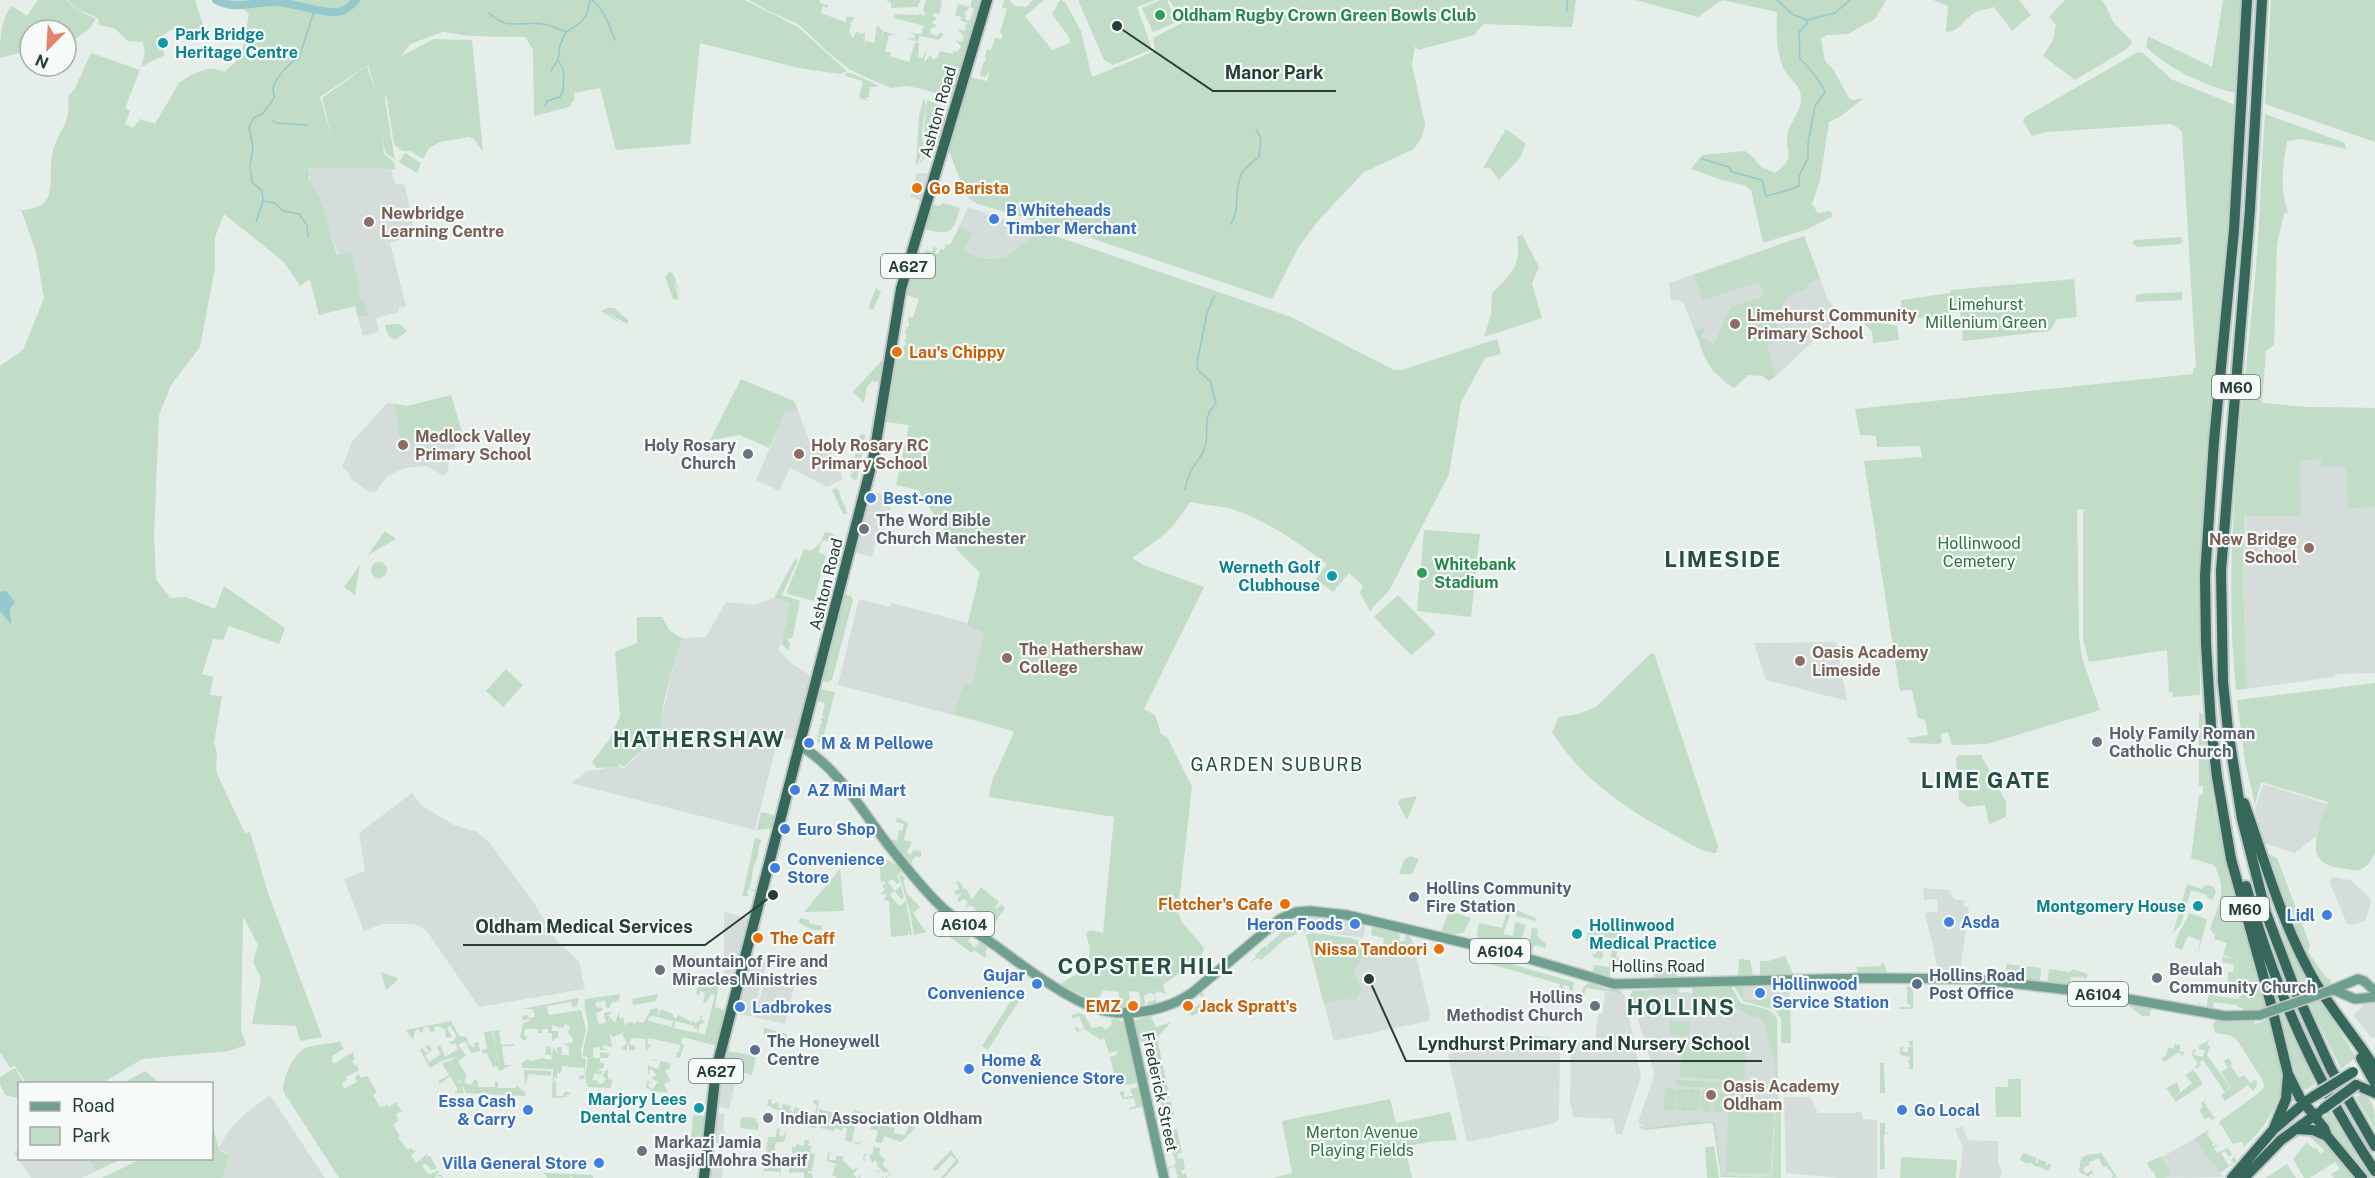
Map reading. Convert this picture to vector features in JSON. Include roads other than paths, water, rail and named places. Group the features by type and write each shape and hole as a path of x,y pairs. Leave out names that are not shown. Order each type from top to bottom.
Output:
{"highway":[{"name":"Ashton Road","path":"704,1178 716,1070 874,455 901,289 987,0"},
{"name":"M60","path":"2247,0 2237,183 2214,441 2205,576 2206,644 2211,726 2231,859 2271,1004 2291,1089"},
{"name":"M60","path":"2262,0 2249,221 2221,571 2223,682 2242,819 2266,912 2296,992 2331,1069 2375,1146"},
{"name":"M60","path":"2211,726 2237,854 2268,959 2285,1003 2322,1081 2375,1171"},
{"name":"M60","path":"2234,774 2268,878 2289,929 2317,985 2351,1034 2362,1044"},
{"path":"2351,1034 2351,1038 2372,1070"},
{"path":"2362,1044 2372,1070"},
{"path":"2362,1044 2375,1049"},
{"path":"2244,1178 2296,1129 2313,1107 2353,1072 2372,1070"},
{"path":"2274,1128 2313,1107 2336,1098 2356,1085 2372,1070"},
{"path":"2356,1085 2375,1093"},
{"path":"2232,1178 2274,1128 2291,1089 2313,1107 2324,1133 2362,1178"},
{"path":"2296,1129 2310,1129 2324,1133"}],"main road":[{"name":"A6104","path":"800,746 815,758"},
{"path":"797,759 805,756 815,758"},
{"name":"Hollins Road","path":"815,758 850,794 893,851 943,908 1037,976 1100,1010 1127,1012 1161,1008 1181,1000 1280,919 1296,912 1310,911 1382,922 1516,955 1614,984 1878,978 1974,979 2088,992 2225,1016 2260,1016 2332,991 2351,981"},
{"path":"2350,996 2348,988 2351,981 2360,979 2371,988 2362,999"},
{"path":"2332,991 2355,999 2375,997"},
{"name":"Frederick Street","path":"1127,1012 1164,1178"}],"water":[{"path":"6,591 15,602 10,608 11,625 0,611 0,592"}],"waterway":[{"path":"216,0 231,5 276,2 337,12 345,10 356,0"},
{"path":"545,106 547,101 560,97 563,91 564,71 558,60 560,45 566,32 586,16 590,0"},
{"path":"592,0 603,12 615,40"},
{"path":"1567,0 1567,11"},
{"path":"1777,0 1792,14 1807,20 1835,13 1850,0"},
{"path":"308,237 307,225 299,214 283,211 275,203 263,201 262,191 252,182 250,166 253,147 249,127 254,118 263,113 274,98 273,88 280,75 299,58 315,8"},
{"path":"489,13 496,19 509,24 543,24 566,32"},
{"path":"1702,159 1729,167 1732,172 1762,180 1766,196 1799,186 1799,176 1808,158 1808,144 1815,106 1825,92 1800,59 1799,32 1807,24 1807,20"},
{"path":"551,71 557,61"},
{"path":"273,121 307,125"},
{"path":"1231,224 1236,212 1239,179 1245,169 1259,157 1261,139 1256,129"},
{"path":"256,222 263,201"},
{"path":"1185,489 1191,471 1204,451 1207,419 1216,404 1210,381 1198,370 1197,363 1207,313 1214,296"}],"place":[{"name":"Oldham Rugby Crown Green Bowls Club","path":"1160,15"},
{"name":"Manor Park","path":"1117,26"},
{"name":"Park Bridge Heritage Centre","path":"163,43"},
{"name":"Go Barista","path":"917,188"},
{"name":"B Whiteheads Timber Merchant","path":"994,219"},
{"name":"Newbridge Learning Centre","path":"369,222"},
{"name":"Limehurst Community Primary School","path":"1735,324"},
{"name":"Lau's Chippy","path":"897,352"},
{"name":"Medlock Valley Primary School","path":"403,445"},
{"name":"Holy Rosary Church","path":"748,454"},
{"name":"Holy Rosary RC Primary School","path":"799,454"},
{"name":"Best-one","path":"871,498"},
{"name":"The Word Bible Church Manchester","path":"864,529"},
{"name":"New Bridge School","path":"2309,548"},
{"name":"Whitebank Stadium","path":"1422,573"},
{"name":"Werneth Golf Clubhouse","path":"1332,576"},
{"name":"The Hathershaw College","path":"1007,658"},
{"name":"Oasis Academy Limeside","path":"1800,661"},
{"name":"Holy Family Roman Catholic Church","path":"2097,742"},
{"name":"M & M Pellowe","path":"809,743"},
{"name":"AZ Mini Mart","path":"795,790"},
{"name":"Euro Shop","path":"785,829"},
{"name":"Convenience Store","path":"775,868"},
{"name":"Oldham Medical Services","path":"773,895"},
{"name":"Hollins Community Fire Station","path":"1414,897"},
{"name":"Fletcher's Cafe","path":"1285,904"},
{"name":"Montgomery House","path":"2198,906"},
{"name":"Lidl","path":"2327,915"},
{"name":"Asda","path":"1949,922"},
{"name":"Heron Foods","path":"1355,924"},
{"name":"Hollinwood Medical Practice","path":"1577,934"},
{"name":"The Caff","path":"758,938"},
{"name":"Nissa Tandoori","path":"1439,949"},
{"name":"Mountain of Fire and Miracles Ministries","path":"660,970"},
{"name":"Beulah Community Church","path":"2157,978"},
{"name":"Lyndhurst Primary and Nursery School","path":"1369,979"},
{"name":"Gujar Convenience","path":"1037,984"},
{"name":"Hollins Road Post Office","path":"1917,984"},
{"name":"Hollinwood Service Station","path":"1760,993"},
{"name":"EMZ","path":"1133,1006"},
{"name":"Jack Spratt's","path":"1188,1006"},
{"name":"Hollins Methodist Church","path":"1595,1006"},
{"name":"Ladbrokes","path":"740,1007"},
{"name":"The Honeywell Centre","path":"755,1050"},
{"name":"Home & Convenience Store","path":"969,1069"},
{"name":"Oasis Academy Oldham","path":"1711,1095"},
{"name":"Marjory Lees Dental Centre","path":"699,1108"},
{"name":"Essa Cash & Carry","path":"528,1110"},
{"name":"Go Local","path":"1902,1110"},
{"name":"Indian Association Oldham","path":"768,1118"},
{"name":"Markazi Jamia Masjid Mohra Sharif","path":"642,1151"},
{"name":"Villa General Store","path":"599,1163"}],"district":[{"name":"LIMESIDE","path":"1723,559"},
{"name":"HATHERSHAW","path":"699,739"},
{"name":"GARDEN SUBURB","path":"1277,764"},
{"name":"LIME GATE","path":"1986,780"},
{"name":"COPSTER HILL","path":"1146,966"},
{"name":"HOLLINS","path":"1681,1007"}],"park label":[{"name":"Limehurst Millenium Green","path":"1986,313"},
{"name":"Hollinwood Cemetery","path":"1979,552"},
{"name":"Merton Avenue Playing Fields","path":"1362,1141"}]}
